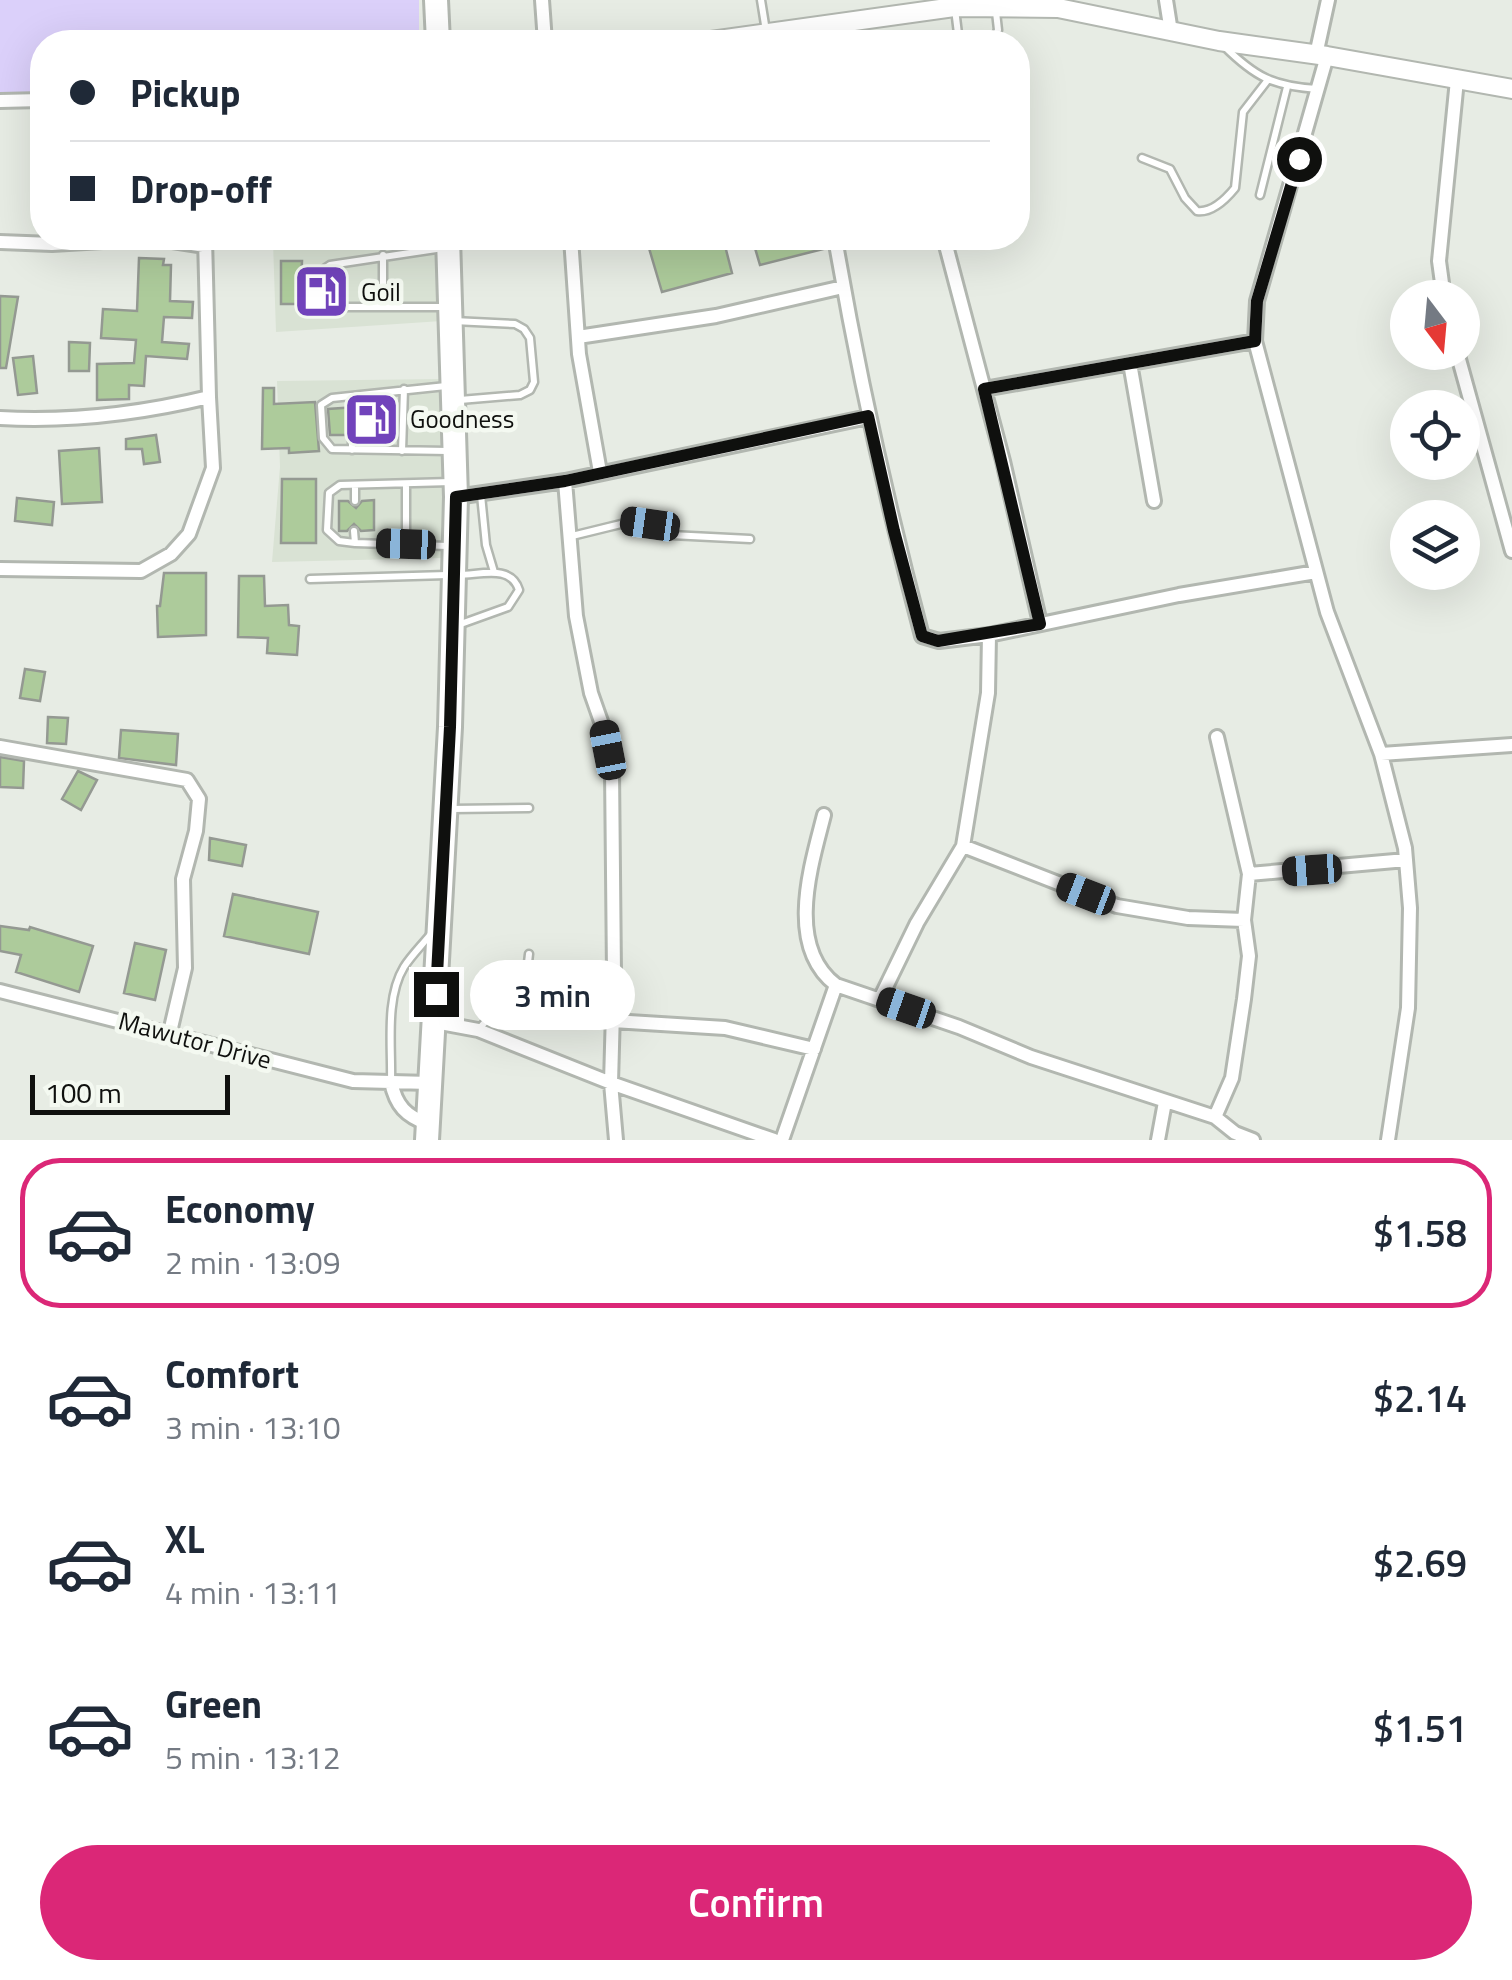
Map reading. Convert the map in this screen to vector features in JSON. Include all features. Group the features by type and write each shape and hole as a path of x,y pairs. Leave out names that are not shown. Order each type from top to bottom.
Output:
{"highway":[{"path":"436,0 437,30"},
{"path":"428,1132 454,576 448,250"}],"street":[{"path":"542,0 543,30"},
{"path":"1166,0 1172,32"},
{"path":"1328,0 1318,90 1257,301 1255,341 1316,572 1394,794 1406,860 1410,908 1408,1008 1388,1140"},
{"path":"834,30 886,8 1058,8 1219,41 1512,90"},
{"path":"1442,280 1439,261 1457,80"},
{"path":"0,101 30,100"},
{"path":"0,242 30,243"},
{"path":"0,569 141,571 172,554 189,534 212,468 205,250"},
{"path":"572,250 578,337 600,472"},
{"path":"836,250 868,416 922,636 938,641 989,635 1179,595 1316,572"},
{"path":"947,250 1040,624"},
{"path":"578,337 716,316 843,287"},
{"path":"984,389 1255,341"},
{"path":"1130,363 1154,501"},
{"path":"1463,370 1512,551"},
{"path":"0,418 99,418 145,413 209,398"},
{"path":"455,489 481,493 565,481 868,416"},
{"path":"565,481 576,616 612,770 611,1082 616,1140"},
{"path":"880,999 917,923 963,846 988,693 989,635"},
{"path":"1214,1116 1232,1078 1244,1000 1249,956 1244,920 1250,874 1217,737"},
{"path":"1381,754 1512,745"},
{"path":"0,748 187,780 195,788 199,799 196,831 183,879 185,968 170,1032"},
{"path":"824,815 804,904 818,964 836,984 1031,1056 1214,1116 1253,1140"},
{"path":"963,846 1117,906 1188,918 1244,920"},
{"path":"1250,874 1406,860"},
{"path":"782,1140 836,984"},
{"name":"Mawutor Drive","path":"0,991 353,1081 430,1083"},
{"path":"613,1021 725,1028 814,1048"},
{"path":"435,1022 478,1030 774,1140"},
{"path":"392,1082 398,1104 428,1132"},
{"path":"1158,1140 1166,1102"}],"lane":[{"path":"761,0 766,30"},
{"path":"996,6 998,30"},
{"path":"954,8 957,30"},
{"path":"1219,41 1268,82 1318,90"},
{"path":"1142,158 1170,169 1184,198 1197,211 1216,206 1235,188 1243,112 1268,82"},
{"path":"1260,195 1287,87"},
{"path":"322,281 324,269 330,265 411,250"},
{"path":"383,256 383,306"},
{"path":"322,297 326,305 333,307 383,306 524,328 530,338 534,382 530,390 520,395 404,389 332,398 321,405 326,444 332,449 454,450"},
{"path":"402,451 404,389"},
{"path":"350,396 350,407"},
{"path":"352,435 352,450"},
{"path":"454,546 338,541 327,530 329,493 340,486 455,489"},
{"path":"355,486 355,501"},
{"path":"406,486 406,544"},
{"path":"481,493 486,544 494,572"},
{"path":"571,536 629,522 650,524 671,535 750,539"},
{"path":"354,531 355,543"},
{"path":"310,579 494,572 516,580 516,598 508,608 452,627"},
{"path":"446,809 529,808"},
{"path":"392,1082 393,1010 398,982 404,967 440,922"},
{"path":"478,1030 520,984 529,970 529,954"}],"shaded area":[{"path":"0,0 419,0 419,30 30,30 30,92 0,92"},
{"path":"273,250 437,250 442,321 276,332"},
{"path":"443,379 446,461 441,558 272,562 280,467 277,381"}],"building":[{"path":"650,250 726,250 732,273 662,292"},
{"path":"756,250 819,250 760,265"},
{"path":"139,258 164,259 163,265 171,265 170,301 193,302 192,318 164,317 162,342 189,344 187,359 146,356 144,386 129,385 129,399 97,400 97,364 134,363 136,340 101,338 103,309 137,311"},
{"path":"281,261 302,261 301,281 315,281 320,288 329,281 342,282 342,297 330,297 321,290 315,297 298,297 298,304 281,304"},
{"path":"0,296 18,297 6,368 0,368"},
{"path":"69,342 90,343 89,371 69,371"},
{"path":"33,356 37,393 18,395 13,358"},
{"path":"263,388 274,388 274,404 315,402 319,451 289,453 289,448 262,449"},
{"path":"371,406 373,434 359,435 351,428 345,435 330,435 328,409"},
{"path":"156,435 160,462 144,464 142,449 126,449 126,439"},
{"path":"99,448 102,502 62,504 59,451"},
{"path":"282,479 316,479 316,543 281,543"},
{"path":"17,498 54,502 52,525 15,521"},
{"path":"374,500 374,530 361,531 354,524 347,531 339,531 339,501 348,501 356,508 362,501"},
{"path":"164,573 206,573 206,635 158,637 157,606"},
{"path":"239,576 264,576 265,606 288,605 289,625 299,626 297,655 267,653 268,638 238,637"},
{"path":"25,669 45,672 40,701 20,698"},
{"path":"48,717 68,718 66,744 47,743"},
{"path":"121,730 178,734 176,765 119,758"},
{"path":"0,757 24,761 23,788 0,787"},
{"path":"78,771 97,780 81,810 62,799"},
{"path":"210,838 246,845 242,866 209,860"},
{"path":"233,894 318,912 309,954 224,936"},
{"path":"0,926 29,930 30,927 93,946 79,992 16,972 21,955 0,951"},
{"path":"135,943 166,950 155,1000 124,993"}],"place":[{"name":"Goil","path":"322,292"},
{"name":"Goodness","path":"371,419"}],"route":[{"path":"436,994 450,727 456,497 565,481 868,416 922,636 938,641 1040,624 984,389 1255,341 1257,301 1299,159"}]}
